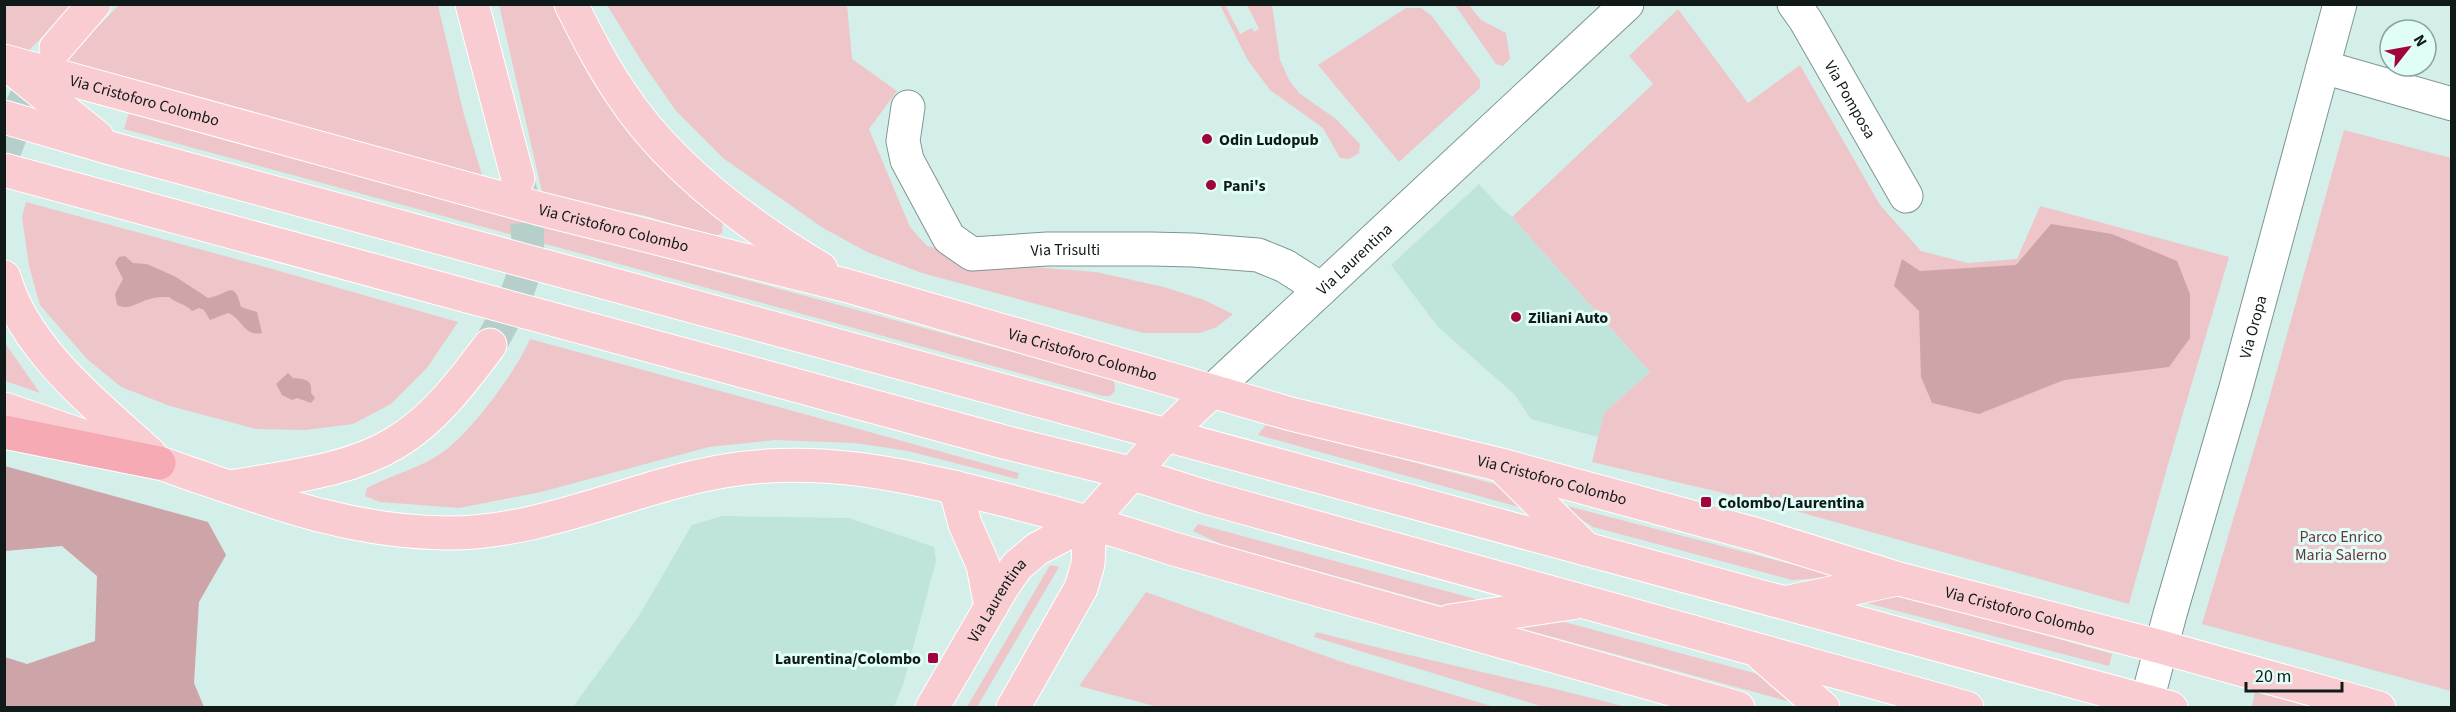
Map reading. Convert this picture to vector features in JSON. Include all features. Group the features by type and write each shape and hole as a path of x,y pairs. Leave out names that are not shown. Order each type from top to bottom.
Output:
{"highway":[{"path":"4,432 159,463"}],"main road":[{"path":"56,48 94,4"},
{"path":"472,4 518,179"},
{"path":"571,4 589,41 621,94 653,134 686,169 724,202 785,248 848,286"},
{"path":"4,62 110,148"},
{"name":"Via Cristoforo Colombo","path":"4,62 537,208 848,286 1290,414 1501,465 1754,534 1899,579 2161,647 2379,708"},
{"path":"4,117 110,148 1167,434 2154,706"},
{"path":"4,170 1004,442 1130,473 1206,497 1967,708"},
{"path":"4,277 18,313 46,351 103,411 159,463"},
{"path":"230,487 331,467 395,443 443,403 490,345"},
{"name":"Via Laurentina","path":"932,708 1011,574 1028,556 1090,521 1130,473 1212,391"},
{"path":"4,409 230,487 345,523 444,533 483,531 538,521 676,481 760,466 800,464 852,467 955,487 1090,521 1174,549 1738,708"},
{"path":"1501,465 1587,550"},
{"path":"955,487 965,524 983,565 991,607"},
{"path":"1013,708 1082,588 1088,564 1090,521"},
{"path":"1784,603 1899,579"},
{"path":"1438,623 1582,602"},
{"path":"1755,649 1823,708"}],"street":[{"name":"Via Laurentina","path":"1212,391 1627,4"},
{"name":"Via Pomposa","path":"1794,4 1906,196"},
{"name":"Via Oropa","path":"2161,647 2271,262 2340,4"},
{"path":"2323,67 2451,104"},
{"name":"Via Trisulti","path":"908,107 903,141 907,160 949,238 972,254 1047,249 1139,249 1258,255 1285,266 1321,289"},
{"path":"2154,706 2161,647"}],"shaded area":[{"path":"1479,184 1512,217 1650,372 1604,413 1598,437 1531,419 1515,395 1438,327 1391,265"},
{"path":"2051,224 2112,234 2177,261 2190,294 2190,338 2169,367 2064,380 1979,414 1932,403 1921,377 1919,311 1894,286 1902,259 1920,271 2016,265"},
{"path":"125,256 133,263 147,264 176,277 208,298 232,290 236,293 241,307 257,312 262,333 247,330 233,315 228,313 210,320 204,310 199,308 192,311 169,297 152,298 130,307 117,305 115,294 123,279 115,263 119,257"},
{"path":"288,373 293,378 309,382 311,393 315,398 311,403 297,398 292,400 282,395 276,384"},
{"path":"5,466 208,522 226,555 199,602 194,683 204,707 5,707 5,657 27,664 95,641 97,576 62,546 5,551"},
{"path":"722,516 849,518 934,547 936,561 903,685 894,707 573,707 637,619 692,525"}],"green space":[{"path":"4,5 75,5 23,56 5,50"},
{"path":"119,5 438,5 464,115 486,188 61,64"},
{"path":"499,5 556,5 723,222 722,233 715,236 642,215 543,196"},
{"path":"607,5 847,5 852,59 897,91 869,129 910,227 927,246 1005,265 1096,272 1164,287 1204,300 1233,314 1217,327 1200,333 1143,333 922,273 867,252 823,228 723,158 676,111"},
{"path":"1220,5 1225,5 1240,34 1252,28 1254,32 1259,29 1247,5 1272,5 1280,60 1289,80 1299,93 1336,119 1360,144 1359,153 1349,159 1340,158 1323,128 1270,90 1247,59"},
{"path":"1455,5 1469,5 1481,20 1506,33 1510,59 1503,66 1496,64"},
{"path":"1406,8 1421,8 1431,15 1480,80 1480,88 1399,162 1318,65"},
{"path":"1678,9 1748,103 1800,65 1880,205 1921,251 1968,263 2017,259 2040,206 2229,257 2129,604 1774,505 1592,462 1604,413 1650,372 1512,217 1653,84 1629,56"},
{"path":"129,113 1105,377 1114,381 1115,391 1110,396 1103,396 124,129"},
{"name":"Parco Enrico Maria Salerno","path":"2344,130 2451,158 2451,691 2202,624 2269,399"},
{"path":"26,202 458,322 427,368 391,404 353,424 305,430 256,429 170,406 121,387 87,359 40,305 29,266 22,217"},
{"path":"530,339 1019,473 1017,479 908,451 855,443 775,440 709,447 541,492 459,508 380,502 365,496 367,488 425,463 454,443 492,400"},
{"path":"5,343 40,393 5,381"},
{"path":"1267,423 1495,484 1526,509 1258,435"},
{"path":"1556,503 1840,577 1792,580 1593,527"},
{"path":"1198,524 1494,604 1447,607 1221,544 1193,531"},
{"path":"1050,565 1059,567 977,707 967,707"},
{"path":"1146,592 1345,663 1495,707 1158,707 1079,686"},
{"path":"1903,595 2112,654 2109,666 1859,601"},
{"path":"1557,620 1758,674 1798,704 1505,624"},
{"path":"1316,632 1626,707 1544,707 1314,637"},
{"path":"2255,692 2312,707 2252,707"}],"tunnel":[{"path":"4,153 23,103 47,61"},
{"path":"490,345 513,302 525,266 528,248 527,229 518,180"}],"place":[{"name":"Odin Ludopub","path":"1207,139"},
{"name":"Pani's","path":"1211,185"},
{"name":"Ziliani Auto","path":"1516,317"},
{"name":"Colombo/Laurentina","path":"1706,502"},
{"name":"Laurentina/Colombo","path":"933,658"}]}
